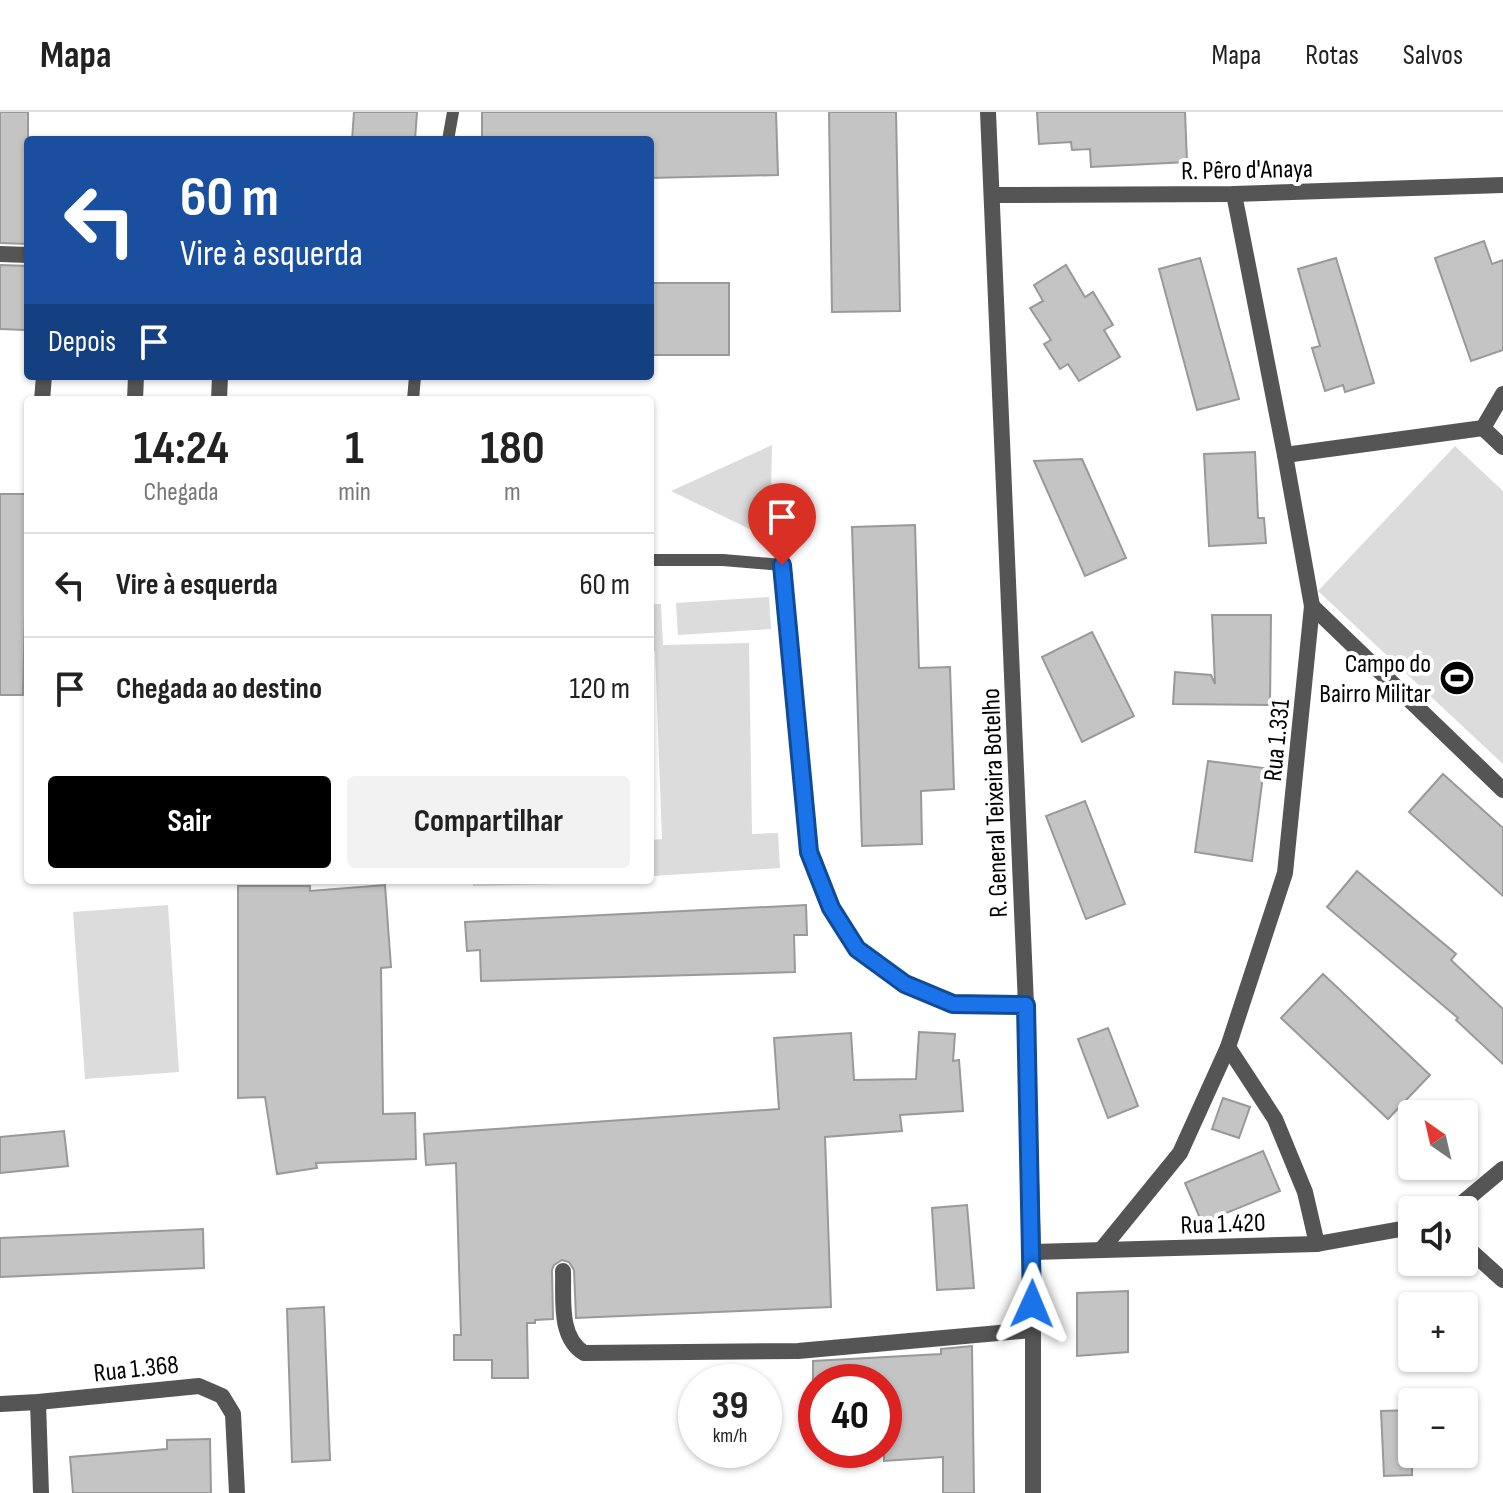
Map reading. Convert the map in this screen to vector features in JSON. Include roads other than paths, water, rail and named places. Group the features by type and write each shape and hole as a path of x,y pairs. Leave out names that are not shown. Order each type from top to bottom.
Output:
{"street":[{"name":"R. General Teixeira Botelho","path":"988,112 1026,1005 1033,1252 1033,1493"},
{"name":"R. Pêro d'Anaya","path":"993,195 1234,194 1503,185"},
{"name":"Rua 1.331","path":"1101,1250 1180,1153 1228,1047 1285,873 1312,606 1234,194"},
{"path":"0,254 24,255"},
{"path":"1483,428 1503,394"},
{"path":"1285,455 1483,428"},
{"path":"1483,428 1503,447"},
{"path":"1312,606 1503,790"},
{"path":"1228,1047 1275,1119 1305,1192 1317,1244"},
{"path":"1471,1196 1503,1169"},
{"name":"Rua 1.420","path":"1033,1252 1317,1244 1398,1230"},
{"path":"1478,1258 1503,1280"},
{"path":"563,1271 566,1329 574,1347 584,1353 798,1351 1032,1330"},
{"name":"Rua 1.368","path":"0,1404 199,1386 222,1396 233,1414 237,1493"},
{"path":"38,1402 41,1493"}],"lane":[{"path":"449,136 453,112"},
{"path":"654,560 723,560 782,565 809,852 831,908 857,949 905,984 953,1004 1026,1005"}],"place":[{"name":"Campo do Bairro Militar","path":"1457,678"}]}
